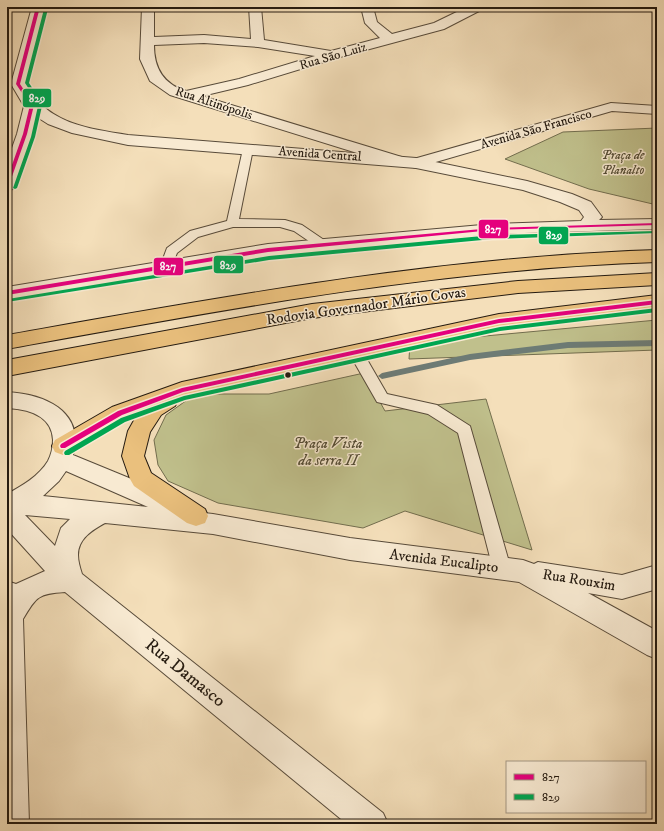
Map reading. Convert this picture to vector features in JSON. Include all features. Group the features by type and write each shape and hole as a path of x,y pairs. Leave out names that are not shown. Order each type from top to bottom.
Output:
{"main road":[{"name":"Rodovia Governador Mário Covas","path":"7,342 113,322 330,287 506,264 657,256"},
{"name":"Rodovia Governador Mário Covas","path":"9,367 312,311 518,287 657,279"},
{"path":"62,452 120,413 182,390 293,367 499,320 657,302"},
{"path":"182,390 153,409 139,431 133,456 142,479 205,520"}],"street":[{"path":"7,185 25,134 32,105 12,85 38,7"},
{"name":"Rua Altinópolis","path":"148,7 147,59 155,78 175,92 399,161"},
{"path":"255,7 258,43"},
{"path":"367,7 372,22 391,40"},
{"name":"Rua São Luiz","path":"186,96 243,82 335,54 439,26 477,7"},
{"path":"147,41 204,39 258,43 335,54"},
{"name":"Avenida Central","path":"32,105 54,121 82,132 128,140 399,161 416,163 528,186 566,198 585,206 593,217 586,227"},
{"name":"Avenida São Francisco","path":"416,163 611,107 657,110"},
{"path":"25,134 40,130 82,132"},
{"path":"306,153 317,150 323,145 324,140 321,137"},
{"path":"7,293 268,250 323,244 493,229 657,224"},
{"path":"7,400 18,400 45,408 55,416 61,426 64,438 62,452 44,481 35,489 8,506"},
{"name":"Avenida Eucalipto","path":"62,452 205,520"},
{"name":"Avenida Eucalipto","path":"8,506 205,520 350,550 513,570 657,646"},
{"name":"Rua Damasco","path":"8,506 70,580 372,824"},
{"path":"13,824 8,605 26,591 46,582 70,580 65,555 70,536 84,522 101,513"},
{"name":"Rua Rouxim","path":"513,570 622,587 657,577"}],"lane":[{"path":"232,223 248,149"},
{"path":"166,267 171,251 194,234 232,223 281,223 298,228 323,244"},
{"path":"356,353 382,398 432,409 465,430 513,570"}],"green space":[{"name":"Praça de Planalto","path":"657,128 657,205 589,189 505,159 563,132"},
{"path":"657,320 657,350 409,359 410,343"},
{"name":"Praça Vista da serra II","path":"364,373 385,411 486,399 532,550 405,511 363,528 218,503 168,481 158,465 154,440 166,415 187,400 205,394 269,394"}],"waterway":[{"path":"382,376 470,357 568,345 657,343"}],"transit line":[{"name":"827","path":"7,185 25,134 32,105 18,84 38,7"},
{"name":"829","path":"15,188 33,137 40,106 39,101 27,83 46,9"},
{"name":"827","path":"7,293 268,250 493,229 657,224"},
{"name":"829","path":"8,301 269,258 493,237 657,232"},
{"name":"827","path":"63,446 120,413 182,390 499,321 657,302"},
{"name":"829","path":"67,453 123,420 184,398 500,329 657,310"}]}
